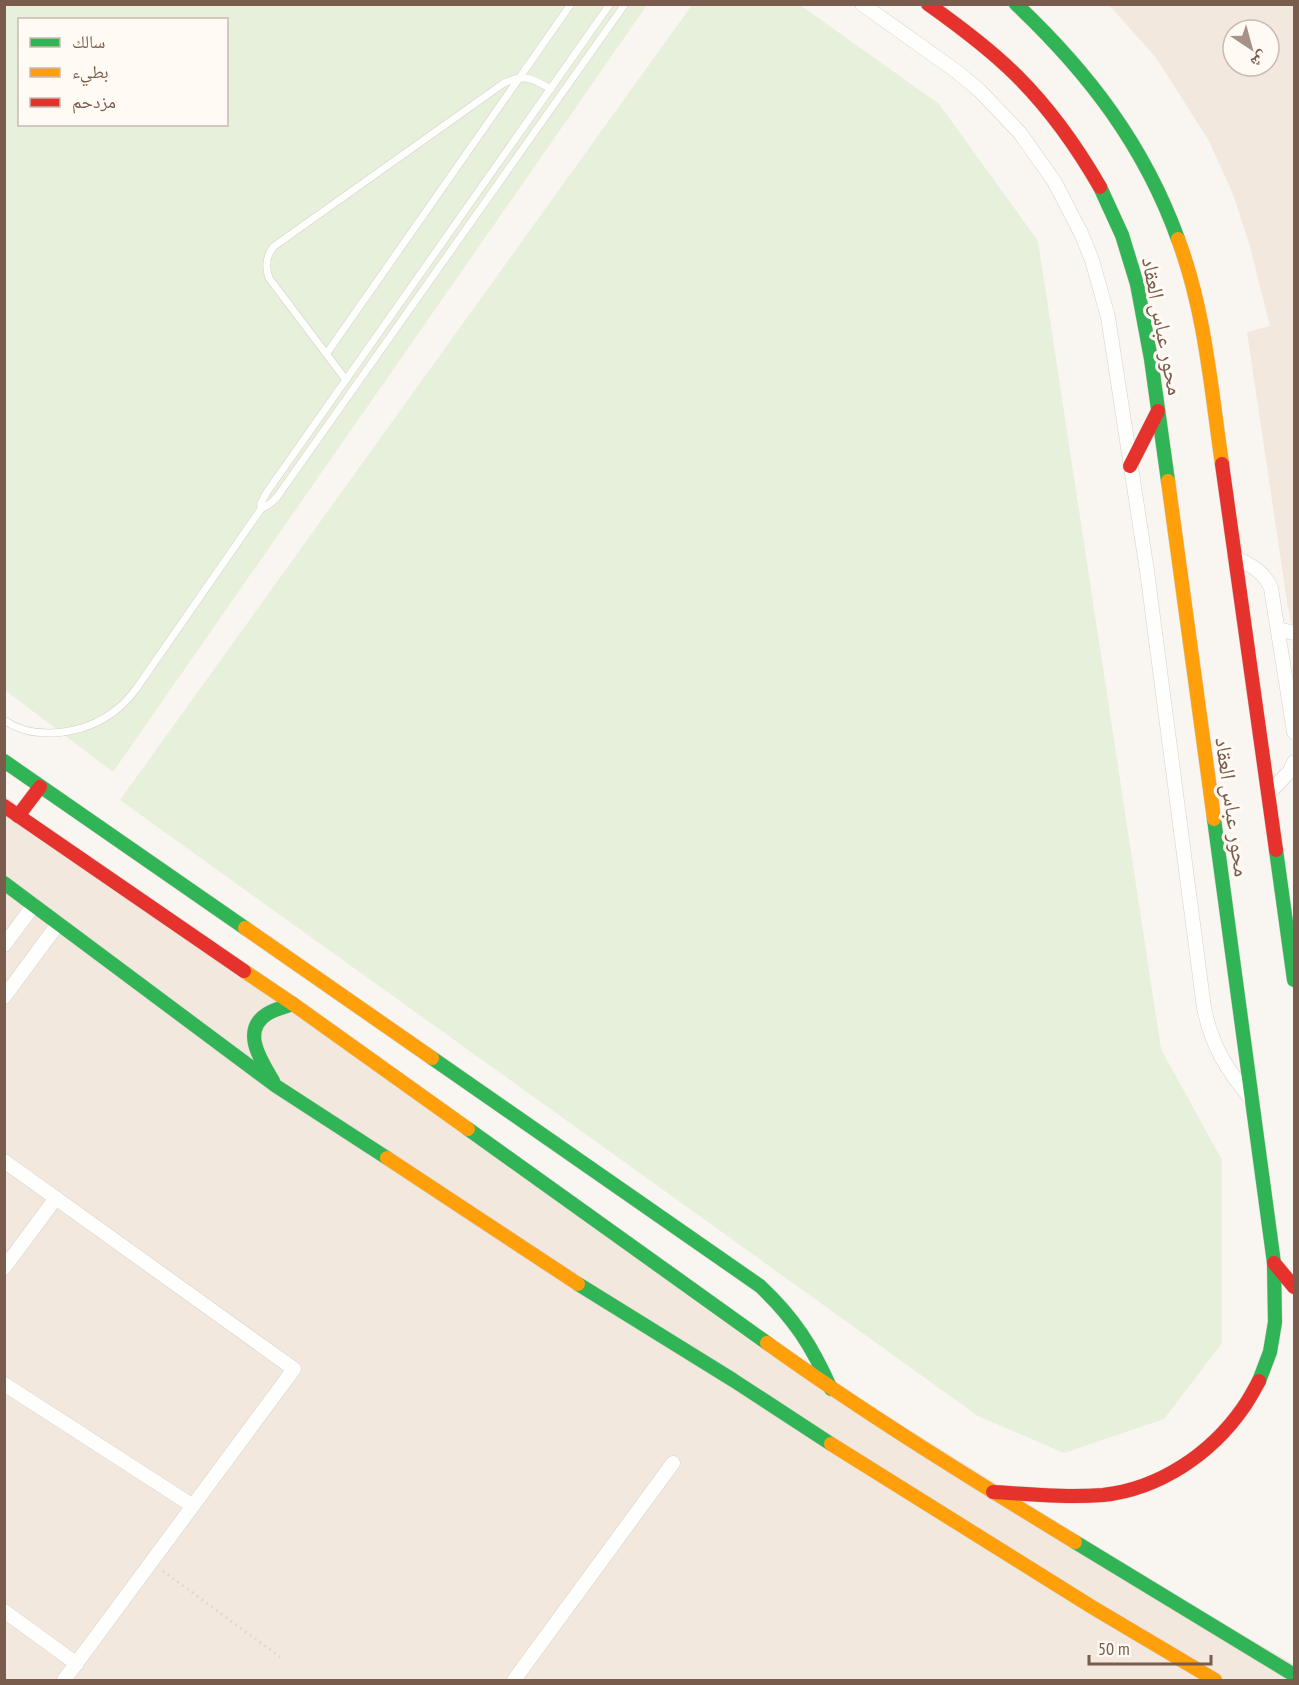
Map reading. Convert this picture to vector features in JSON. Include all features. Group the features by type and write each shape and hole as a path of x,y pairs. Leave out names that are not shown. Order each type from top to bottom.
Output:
{"main road":[{"name":"محور عباس العقاد","path":"928,4 1016,75 1054,117 1085,162 1111,209 1131,260 1142,310 1158,411 1274,1263 1275,1322 1263,1371 1248,1401 1228,1428 1209,1448 1179,1469 1153,1482 1120,1492 1089,1495 993,1492"},
{"name":"محور عباس العقاد","path":"1016,4 1076,63 1111,109 1144,161 1169,213 1188,267 1202,323 1294,980"},
{"path":"1131,466 1158,411"},
{"path":"4,761 760,1286 780,1303 796,1322 810,1343 831,1389"},
{"path":"18,816 40,787"},
{"path":"4,806 294,1004 831,1389 993,1492 1294,1675"},
{"path":"4,883 276,1086 596,1296 1092,1607 1215,1680"},
{"path":"276,1086 256,1047 253,1039 254,1031 256,1023 262,1017 294,1004"},
{"path":"1274,1263 1294,1287"}],"street":[{"path":"862,4 956,70 979,90 1020,133 1054,181 1081,233 1101,288 1108,317 1147,571 1204,1008 1211,1036 1224,1063 1252,1100"},
{"path":"1235,557 1260,571 1268,582 1294,730"},
{"path":"1278,629 1294,633"},
{"path":"1268,794 1290,771 1294,762"},
{"path":"4,945 34,905"},
{"path":"4,997 58,924"},
{"path":"4,1161 294,1369 64,1680"},
{"path":"4,1268 56,1198"},
{"path":"4,1384 193,1506"},
{"path":"514,1680 673,1463"},
{"path":"4,1611 77,1664"}],"lane":[{"path":"327,353 571,4"},
{"path":"261,509 261,503 267,492 610,4"},
{"path":"4,720 24,729 38,732 66,732 93,724 117,710 136,689 261,509 277,497 625,4"},
{"path":"346,380 269,278 266,265 273,247 511,79 534,79 551,89"}],"path":[{"path":"152,1562 280,1657"}],"shaded area":[{"path":"1109,5 1294,5 1294,637 1247,332 1270,326 1250,247 1233,194 1209,141 1157,59"},
{"path":"5,796 641,1262 1195,1608 1294,1664 1294,1680 5,1680"}],"green space":[{"path":"4,5 647,5 113,772 5,690"},
{"path":"692,5 800,5 939,104 1038,241 1161,1049 1222,1160 1222,1343 1164,1419 1064,1453 978,1416 120,800"}],"traffic: fast":[{"path":"1016,4 1090,83 1131,141 1164,205 1178,239"},
{"path":"1100,187 1122,235 1137,284 1151,359 1168,481"},
{"path":"4,761 245,928"},
{"path":"1214,819 1274,1263 1275,1322 1270,1352 1259,1381"},
{"path":"1276,850 1294,980"},
{"path":"4,883 276,1086 387,1158"},
{"path":"273,1081 259,1056 254,1038 255,1029 259,1021 267,1014 293,1004"},
{"path":"432,1058 760,1286 801,1333 817,1359 831,1389"},
{"path":"468,1129 767,1343"},
{"path":"578,1284 831,1444"},
{"path":"1075,1542 1294,1675"}],"traffic: slow":[{"path":"1178,239 1201,322 1222,464"},
{"path":"1168,481 1214,819"},
{"path":"245,928 432,1058"},
{"path":"244,971 468,1129"},
{"path":"387,1158 578,1284"},
{"path":"767,1343 880,1420 1075,1542"},
{"path":"831,1444 1092,1607 1215,1680"}],"traffic: jam":[{"path":"928,4 985,47 1029,89 1062,129 1100,187"},
{"path":"1130,466 1158,411"},
{"path":"1222,464 1276,850"},
{"path":"18,816 40,787"},
{"path":"4,806 244,971"},
{"path":"1274,1263 1294,1287"},
{"path":"993,1492 1089,1496 1124,1491 1144,1485 1182,1466 1216,1440 1243,1408 1259,1381"}]}
